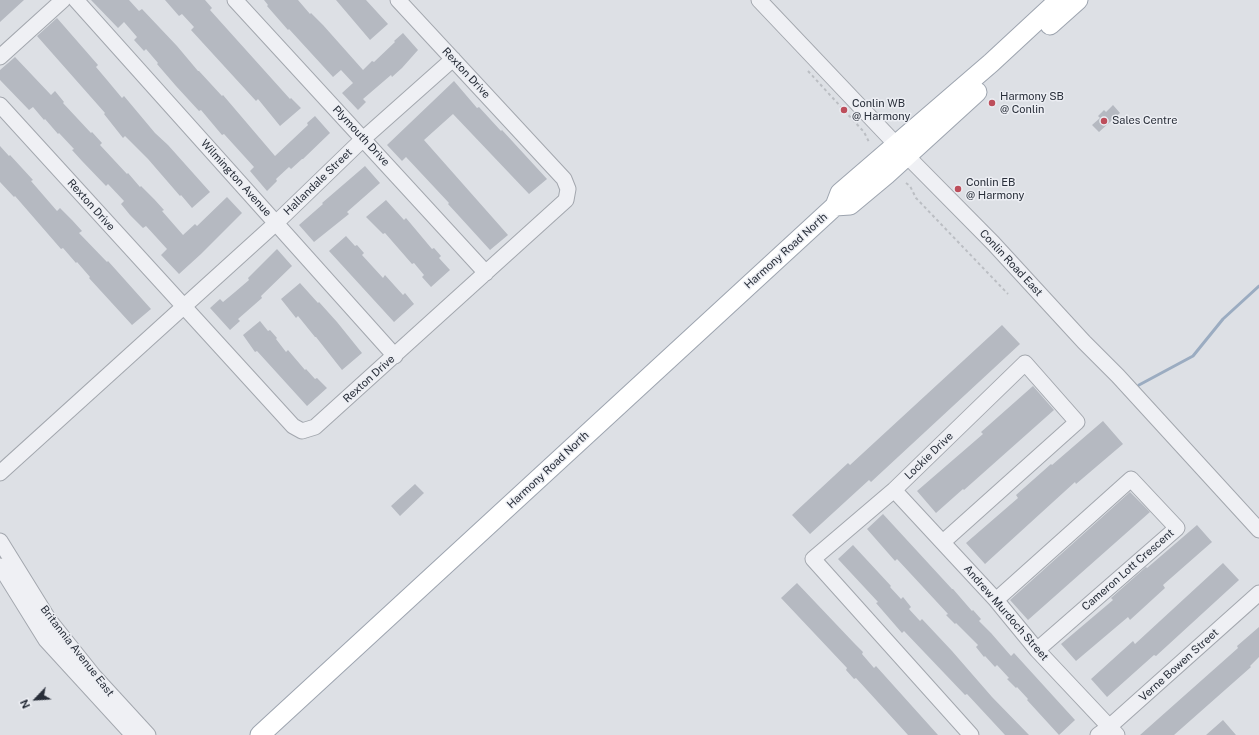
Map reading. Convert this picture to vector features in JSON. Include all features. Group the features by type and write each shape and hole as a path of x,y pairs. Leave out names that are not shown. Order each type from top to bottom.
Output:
{"main road":[{"name":"Harmony Road North","path":"902,150 991,63 1059,0"},
{"name":"Harmony Road North","path":"260,735 835,206 840,194 902,150 1078,0"}],"street":[{"path":"0,57 62,0"},
{"name":"Wilmington Avenue","path":"76,0 395,356"},
{"name":"Plymouth Drive","path":"235,0 486,273"},
{"name":"Rexton Drive","path":"0,105 293,426 302,431 315,427 566,200 568,189 564,179 398,0"},
{"name":"Conlin Road East","path":"760,0 902,150 993,243 1259,530"},
{"name":"Hallandale Street","path":"0,473 276,223 363,139 453,59"},
{"name":"Lockie Drive","path":"943,542 1077,422 1025,363 894,490 813,559 970,735"},
{"name":"Cameron Lott Crescent","path":"996,600 1131,479 1177,528 1037,650"},
{"name":"Andrew Murdoch Street","path":"894,490 996,600 1108,732"},
{"name":"Britannia Avenue East","path":"0,540 49,620 93,675 148,735"},
{"name":"Britannia Avenue East","path":"0,566 46,640 134,735"},
{"name":"Verne Bowen Street","path":"1108,732 1259,593"}],"path":[{"path":"906,183 910,186 916,198 1008,294"}],"building":[{"path":"0,0 24,0 0,22"},
{"path":"91,0 129,0 139,11 142,9 198,71 222,96 223,95 275,156 308,125 307,123 315,116 330,133 291,169 289,167 276,179 277,181 267,191 250,171 254,167 224,134 222,135 201,110 199,111 176,86 146,49 144,51 134,40 137,37 124,22 118,28"},
{"path":"165,0 205,0 212,8 210,10 290,99 291,98 301,108 280,126 258,99 256,101 191,30 194,27 182,14 179,16"},
{"path":"264,0 298,0 310,14 311,13 323,25 363,70 372,61 374,62 403,33 418,50 392,77 391,75 363,99 366,102 358,110 342,93 353,83 341,70 333,77 289,29 288,30 267,6 268,5"},
{"path":"336,0 366,0 388,24 370,40"},
{"path":"57,18 98,65 96,67 122,98 124,96 155,133 168,145 210,192 192,208 148,159 125,136 123,138 104,114 105,113 37,36"},
{"path":"15,57 51,95 55,91 64,102 63,103 102,143 100,145 164,210 162,211 183,235 195,224 197,226 227,197 242,213 179,274 161,255 167,249 146,226 143,228 130,215 121,204 124,201 108,184 106,186 72,150 74,149 45,119 44,120 33,107 29,110 0,80 0,70"},
{"path":"454,81 477,108 479,107 501,131 502,130 547,179 529,194 453,114 424,140 508,235 490,250 406,157 402,161 387,145"},
{"name":"Sales Centre","path":"1113,105 1120,113 1099,132 1092,125 1100,118 1098,116 1104,110 1106,112"},
{"path":"0,146 33,180 31,181 57,211 60,208 72,220 82,231 79,233 107,262 108,261 151,309 132,325 89,278 90,277 77,262 76,263 63,248 61,249 15,196 14,197 0,182"},
{"path":"365,166 380,183 347,212 349,214 314,242 299,225"},
{"path":"386,200 404,220 406,218 432,249 434,248 441,256 439,258 450,270 431,287 422,277 424,275 414,263 412,264 385,233 383,234 366,217"},
{"path":"346,236 355,246 357,245 364,253 362,255 383,278 385,275 403,295 405,293 414,304 394,322 329,251"},
{"path":"277,249 292,266 261,296 262,298 238,319 240,321 230,330 210,308 220,299 223,302 249,280 248,278"},
{"path":"300,283 337,322 362,353 342,370 298,316 296,318 281,299"},
{"path":"260,321 268,331 270,330 277,338 276,339 286,352 288,350 305,370 306,369 315,379 317,378 327,388 307,406 257,351 255,352 243,335"},
{"path":"1002,325 1020,344 871,482 869,480 810,534 792,515 848,463 850,465"},
{"path":"1033,386 1054,410 936,513 917,491 983,434 981,432"},
{"path":"1103,421 1123,444 1076,484 1075,482 985,564 966,543 1018,498 1016,495"},
{"path":"415,484 424,493 400,516 391,506"},
{"path":"1130,492 1150,512 1028,620 1010,600"},
{"path":"883,514 972,611 973,610 981,619 979,621 1011,656 1014,653 1075,720 1059,735 1017,687 1016,688 1007,679 1009,678 997,665 995,667 985,656 984,657 976,647 978,645 946,615 948,614 897,559 895,561 867,529"},
{"path":"1197,525 1212,542 1163,585 1165,588 1130,620 1128,617 1076,661 1061,644 1113,600 1111,598 1146,567 1147,568"},
{"path":"853,545 901,599 903,597 911,607 909,609 920,621 922,619 992,697 1029,735 1005,735 967,694 965,695 904,631 902,633 876,603 878,602 838,559"},
{"path":"1223,563 1239,580 1156,656 1154,655 1107,697 1091,679 1133,641 1135,644"},
{"path":"797,583 863,652 862,654 874,668 876,666 938,735 908,735 856,678 854,679 846,670 847,668 781,598"},
{"path":"1259,627 1259,657 1250,666 1251,667 1174,735 1140,735 1238,648 1237,646"},
{"path":"1223,720 1236,735 1206,735"}],"waterway":[{"path":"1139,385 1193,356 1223,319 1259,286"}],"place":[{"name":"Harmony SB @ Conlin","path":"992,103"},
{"name":"Conlin WB @ Harmony","path":"844,110"},
{"name":"Sales Centre","path":"1104,121"},
{"name":"Conlin EB @ Harmony","path":"958,189"}]}
